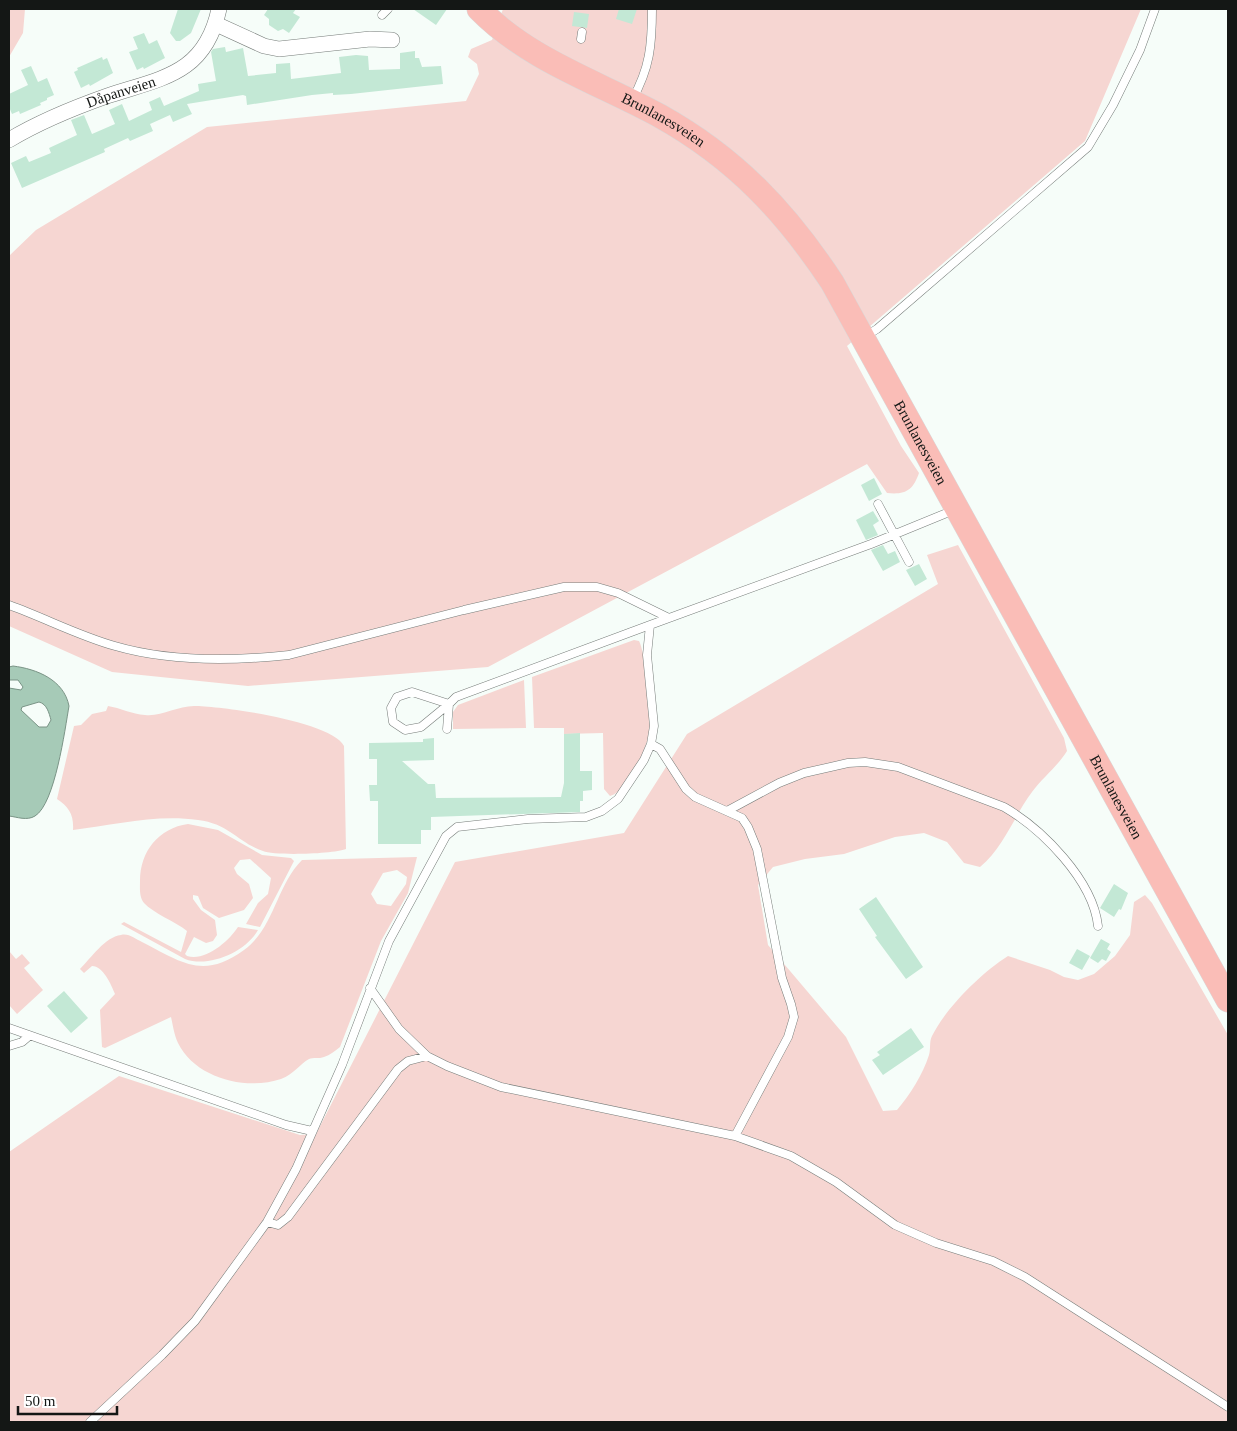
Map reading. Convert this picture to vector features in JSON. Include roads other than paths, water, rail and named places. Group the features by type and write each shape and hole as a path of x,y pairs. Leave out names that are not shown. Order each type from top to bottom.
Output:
{"main road":[{"name":"Brunlanesveien","path":"479,9 504,31 548,61 659,116 711,148 770,200 809,248 832,282 1228,1000"}],"street":[{"name":"Dåpanveien","path":"9,140 72,110 107,96 150,84 178,72 193,60 216,24 219,9"},
{"path":"216,24 264,46 279,49 370,40 392,40"}],"lane":[{"path":"382,16 388,9"},
{"path":"631,102 645,78 649,64 652,9"},
{"path":"862,338 877,329 1088,147 1113,105 1140,50 1155,9"},
{"path":"878,504 909,562"},
{"path":"449,704 417,693 403,693 392,704 391,719 400,728 417,729 449,704 456,697 894,534 956,509"},
{"path":"9,605 116,646 140,653 194,658 264,658 289,655 464,610 564,587 596,587 611,591 640,602 667,617"},
{"path":"90,1422 162,1355 195,1320 267,1222 296,1168 342,1065 389,941 446,836 457,827 528,819 586,817 602,811 618,799 644,760 651,744 654,726 647,655 650,625"},
{"path":"447,729 449,704"},
{"path":"651,744 660,749 686,789 695,797 742,818 748,827 757,849 782,978 794,1017 788,1037 735,1136"},
{"path":"727,811 779,783 826,767 865,762 898,767 1004,807 1020,816 1045,839 1078,877 1090,896 1097,914 1098,926"},
{"path":"370,988 399,1029 426,1056 501,1087 735,1136 792,1156 836,1182 895,1225 936,1243 993,1261 1025,1277 1228,1407"},
{"path":"9,1028 286,1125 312,1131"},
{"path":"9,1046 22,1042 29,1036"},
{"path":"267,1222 278,1225 288,1217 398,1069 408,1061 426,1056"}]}
